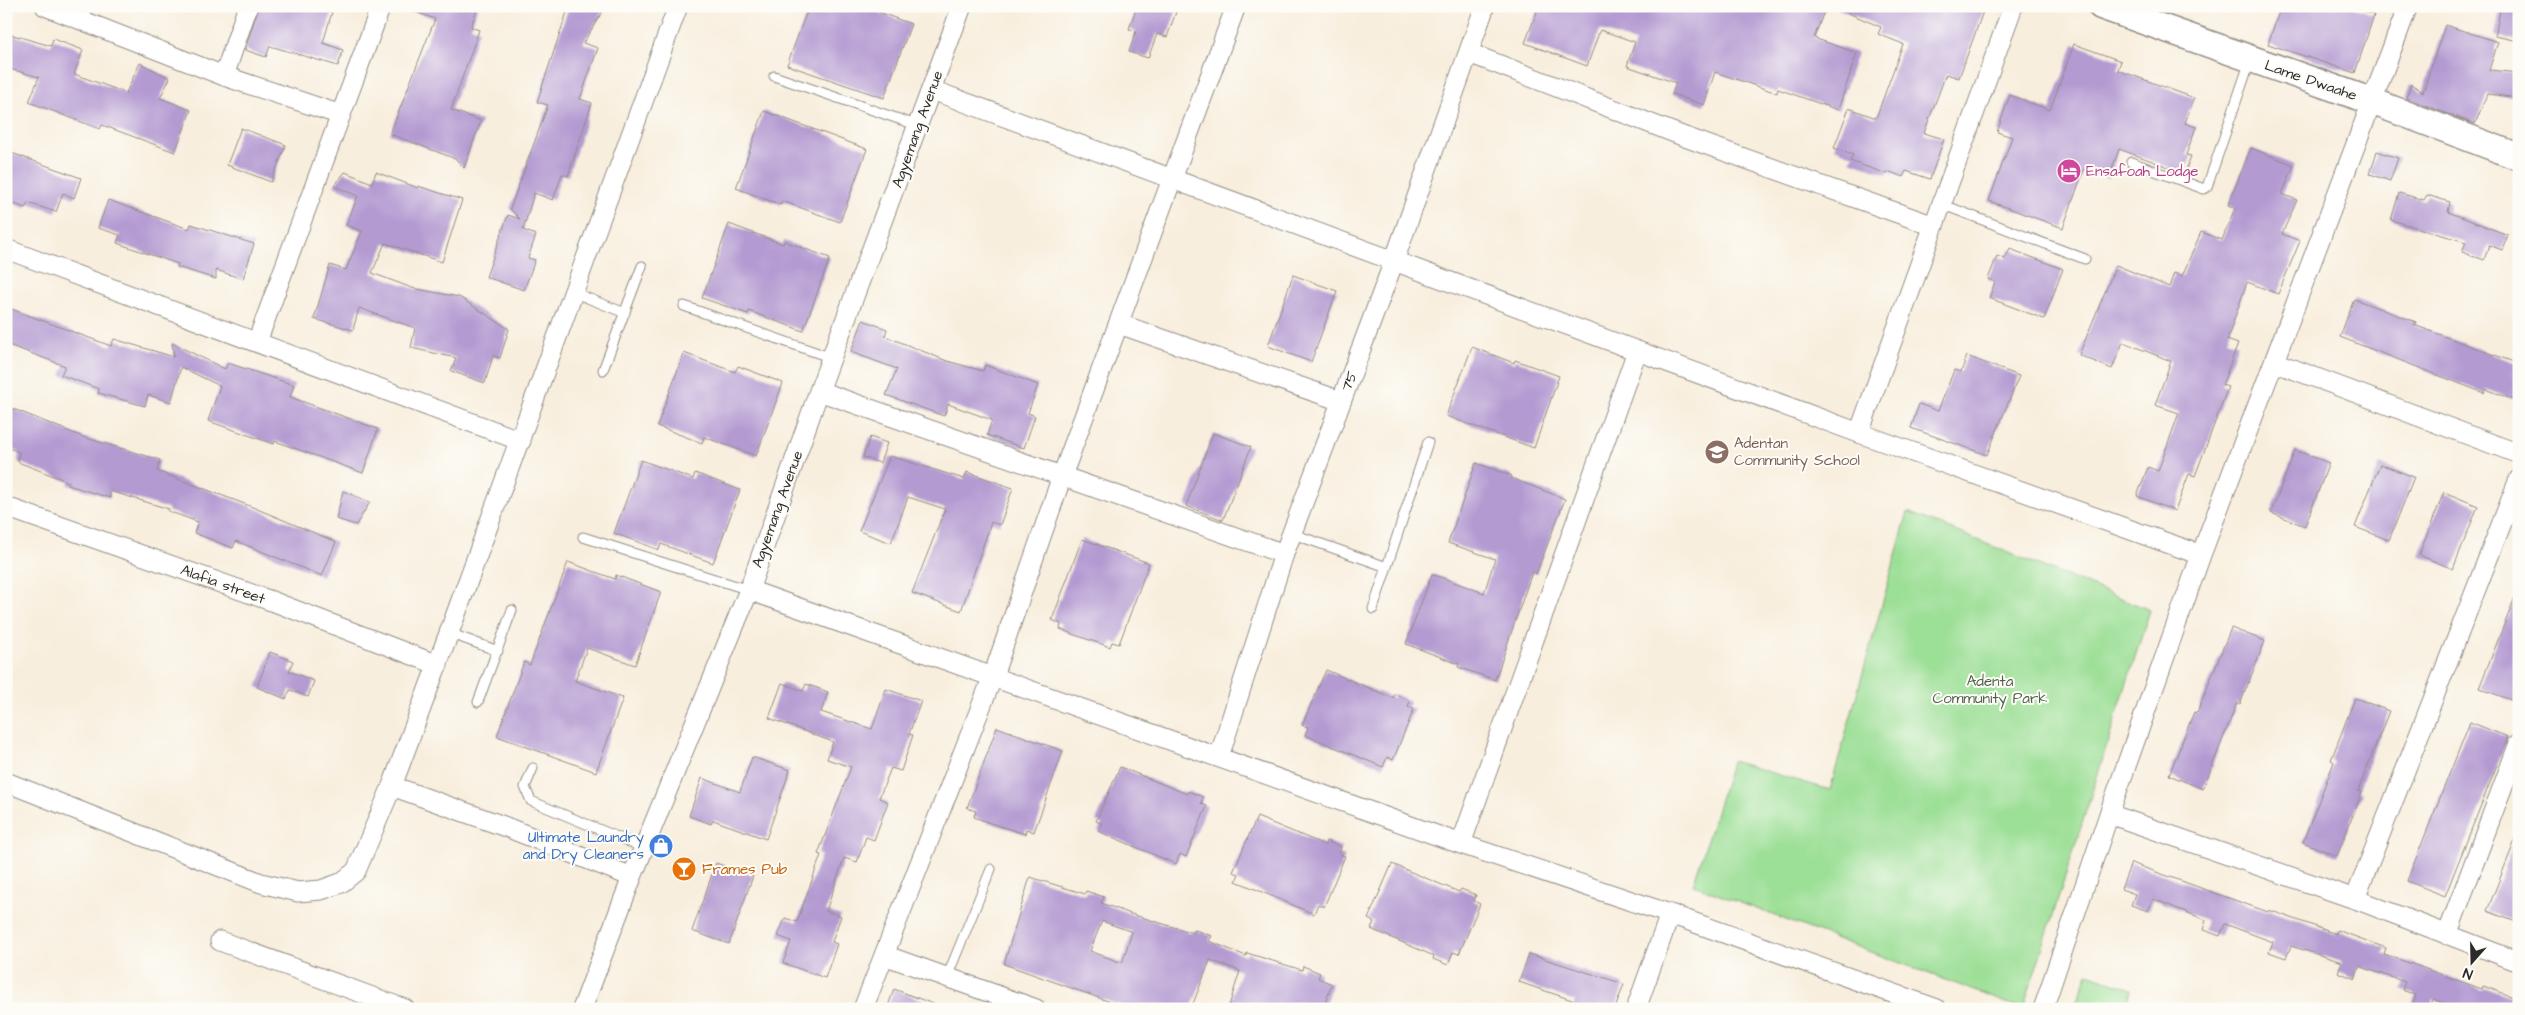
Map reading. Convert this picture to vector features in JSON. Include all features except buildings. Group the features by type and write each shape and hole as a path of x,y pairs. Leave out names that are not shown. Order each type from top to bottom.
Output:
{"street":[{"path":"45,6 224,76 340,115"},
{"path":"224,76 248,6"},
{"path":"256,342 381,6"},
{"path":"6,782 260,883 298,892 321,890 341,883 356,871 392,786 438,665 678,6"},
{"name":"Agyemang Avenue","path":"582,1009 632,877 749,590 819,391 962,6"},
{"path":"863,1009 993,676 1062,476 1236,6"},
{"name":"75","path":"1219,757 1284,554 1394,261 1485,6"},
{"path":"1859,433 2013,6"},
{"name":"Lame Dwaahe","path":"2101,6 2371,101 2519,157"},
{"path":"2043,1009 2109,814 2201,555 2408,6"},
{"path":"1469,53 1685,137 1934,226"},
{"path":"932,90 1859,433 2201,555"},
{"path":"6,249 521,441"},
{"path":"1118,324 1341,401"},
{"path":"1461,844 1637,351"},
{"path":"2274,362 2519,454"},
{"path":"819,391 1284,554"},
{"path":"2355,899 2519,479"},
{"name":"Alafia street","path":"6,507 277,603 438,665"},
{"path":"749,590 1461,844 1670,914 1937,1009"},
{"path":"2447,935 2519,744"},
{"path":"392,786 506,827 632,877"},
{"path":"2109,814 2355,899 2519,962"},
{"path":"1636,1009 1670,914"},
{"path":"220,941 405,1009"},
{"path":"884,954 947,977 1004,1003 1036,1009"}],"lane":[{"path":"2132,162 2204,189 2206,188 2251,59"},
{"path":"774,76 919,126"},
{"path":"1941,204 2085,258"},
{"path":"603,370 642,266"},
{"path":"575,293 625,313"},
{"path":"684,306 832,358"},
{"path":"1373,609 1428,442"},
{"path":"1292,534 1387,567"},
{"path":"583,537 749,590"},
{"path":"478,702 512,610"},
{"path":"449,633 498,651"},
{"path":"533,768 525,787 531,801 644,848"},
{"path":"947,977 991,869"}],"green space":[{"name":"Adenta Community Park","path":"1908,512 2150,610 2023,1009 1693,885 1732,761 1830,790"},
{"path":"2088,974 2132,989 2125,1009 2080,1009 2076,1003"}],"place":[{"name":"Ensafoah Lodge","path":"2069,171"},
{"name":"Adentan Community School","path":"1717,452"},
{"name":"Ultimate Laundry and Dry Cleaners","path":"661,846"},
{"name":"Frames Pub","path":"684,869"}]}
